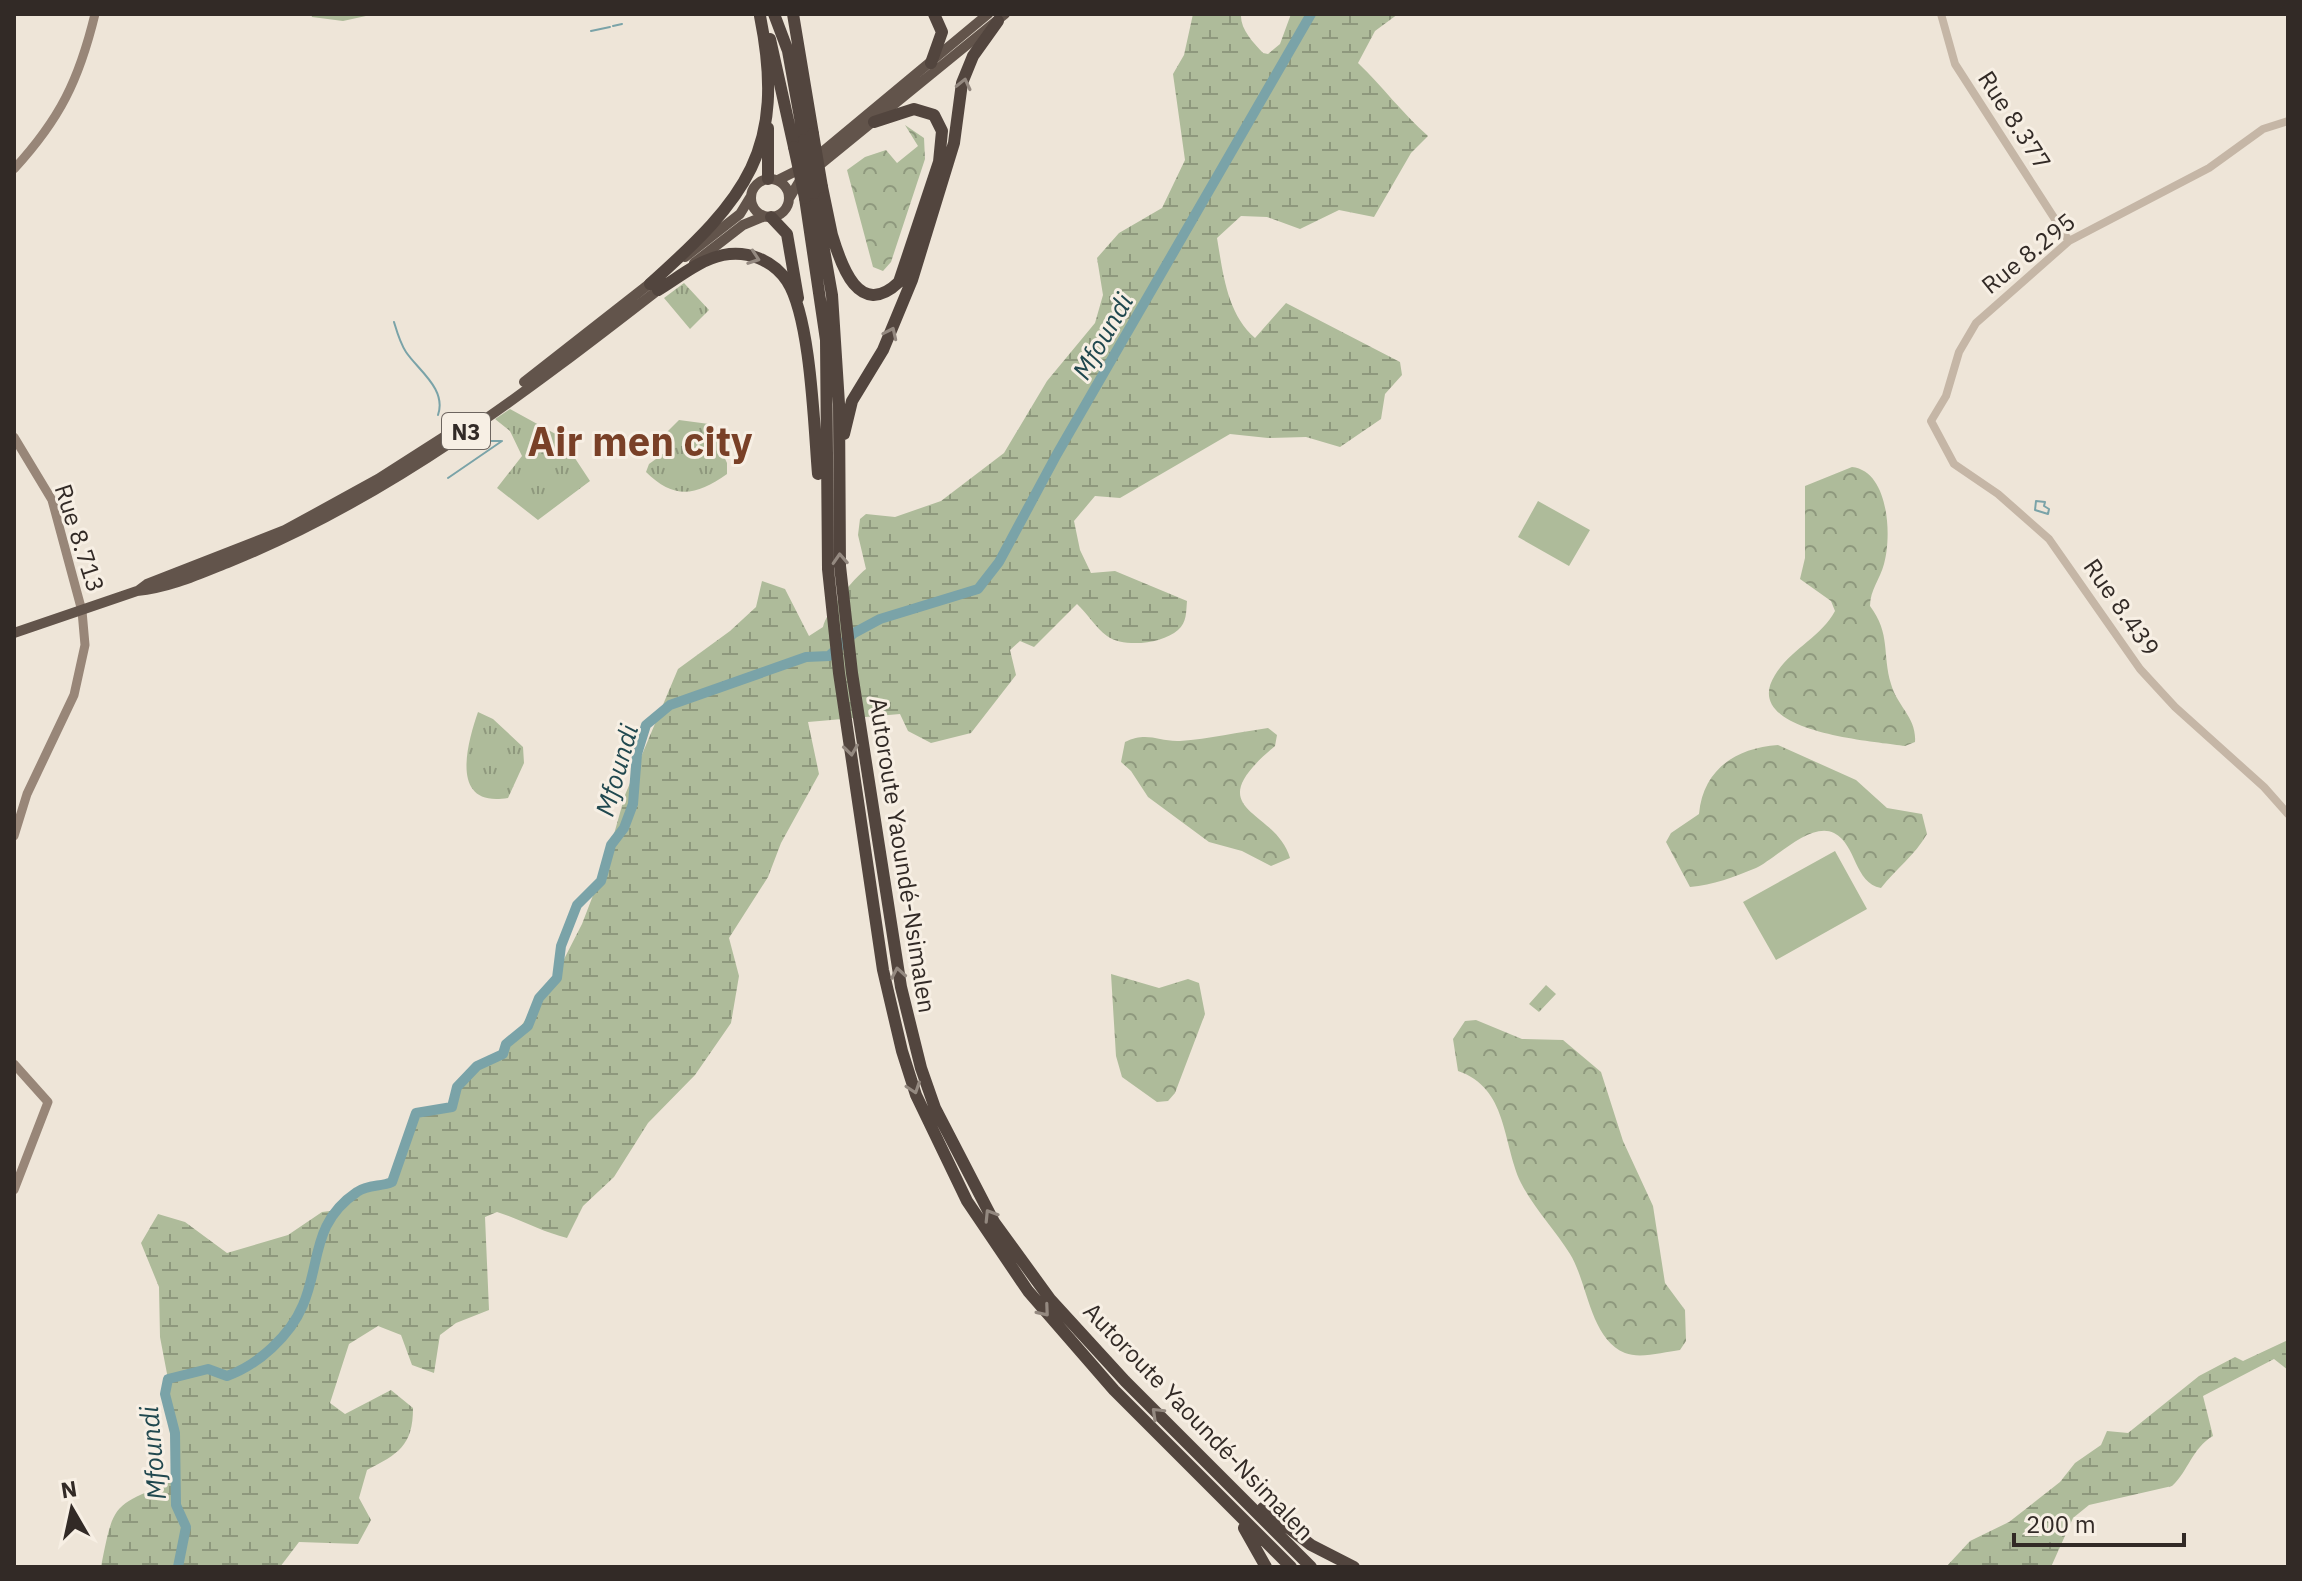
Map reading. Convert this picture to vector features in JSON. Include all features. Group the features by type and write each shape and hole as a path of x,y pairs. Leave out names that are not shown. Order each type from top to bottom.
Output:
{"highway":[{"path":"781,14 805,90"},
{"path":"793,14 805,90 804,140"},
{"path":"931,63 942,32 934,14"},
{"path":"764,15 773,179 787,188 790,197"},
{"name":"Autoroute Yaoundé-Nsimalen","path":"764,15 788,51 832,295 838,378 839,616"},
{"path":"839,501 844,431 852,401 883,350 905,300 954,143 962,83 973,56 997,16"},
{"name":"N3","path":"654,287 740,214 756,184 804,167 931,63 997,16"},
{"name":"N3","path":"14,633 137,591 156,590 288,539 337,513 445,446 654,287 736,230 782,213 799,182 997,16"},
{"path":"814,193 842,268 853,285 873,294 892,289 899,282 939,162 942,131 934,115 914,109 874,122"},
{"path":"654,287 723,215 736,197 753,165 768,117"},
{"name":"Autoroute Yaoundé-Nsimalen","path":"814,193 826,340 828,569 839,616 888,996 902,1051 931,1130 967,1201 1028,1291 1114,1390 1206,1478 1290,1567"},
{"path":"751,196 755,209 783,227 790,243 828,569"},
{"path":"832,235 841,316 838,378"},
{"path":"654,287 709,259 749,254 776,270 787,281 799,310"},
{"name":"Autoroute Yaoundé-Nsimalen","path":"846,673 908,1023 930,1095 953,1148 994,1222 1050,1299 1125,1381 1311,1567"},
{"path":"1206,1478 1253,1539 1266,1567"},
{"path":"1227,1480 1311,1545 1354,1567"}],"main road":[{"path":"14,169 50,127 76,82 95,14"},
{"name":"Rue 8.713","path":"14,437 52,500 82,611 85,634 83,667 62,723 27,794 14,836"},
{"path":"14,1064 48,1102 14,1190"}],"street":[{"name":"Rue 8.377","path":"1941,14 1955,64 2069,241"},
{"name":"Rue 8.295","path":"1931,421 1946,396 1959,352 1976,323 2069,241 2209,168 2263,129 2288,121"},
{"name":"Rue 8.439","path":"1931,421 1954,464 1998,494 2049,539 2140,669 2175,707 2264,787 2288,814"}],"green space":[{"path":"311,14 375,14 343,21 312,17"},
{"path":"1193,14 1241,14 1248,35 1263,53 1268,54 1280,44 1291,14 1398,14 1375,31 1358,63 1428,136 1411,153 1374,217 1339,210 1300,229 1267,217 1241,216 1217,238 1232,305 1255,338 1286,303 1400,362 1402,375 1385,394 1381,419 1340,447 1306,437 1268,438 1230,434 1120,498 1095,496 1074,521 1080,550 1091,573 1115,571 1187,601 1183,624 1171,635 1143,643 1114,640 1103,633 1077,604 1034,647 1020,641 1010,650 1016,675 971,733 931,743 908,731 900,714 808,722 819,774 781,843 768,877 729,938 739,976 731,1023 695,1075 648,1123 614,1177 583,1206 567,1238 497,1212 485,1217 489,1310 456,1323 440,1335 434,1373 412,1365 401,1335 378,1326 349,1344 330,1403 345,1414 391,1390 413,1408 410,1431 402,1447 367,1470 359,1498 371,1520 358,1544 299,1542 280,1567 101,1567 109,1529 120,1508 175,1480 175,1433 165,1394 168,1379 160,1337 159,1287 141,1243 158,1214 185,1222 227,1253 288,1235 322,1212 338,1210 358,1191 392,1182 416,1113 452,1107 457,1087 477,1066 503,1054 561,965 582,924 607,859 625,795 678,669 730,631 756,607 762,581 785,589 809,636 823,627 841,596 866,569 858,535 860,519 866,514 895,517 941,501 1004,453 1047,381 1095,323 1103,295 1097,258 1119,233 1162,208 1185,160 1173,74 1184,55"},
{"path":"905,125 924,138 925,159 891,262 883,271 873,267 847,170 865,157 886,150 897,163 918,146"},
{"path":"684,283 709,310 690,329 664,298"},
{"path":"510,409 561,437 590,481 538,520 497,488 522,456 510,431 495,419"},
{"path":"679,420 709,424 727,463 727,474 705,487 685,492 666,487 646,472 649,464 671,448 661,438"},
{"path":"1852,467 1864,471 1874,480 1885,506 1886,552 1870,606 1884,635 1891,684 1915,734 1915,742 1905,746 1814,730 1792,721 1775,709 1769,694 1781,666 1822,628 1835,611 1831,601 1800,579 1805,558 1805,486"},
{"path":"1538,501 1590,530 1569,566 1518,537"},
{"path":"478,712 493,719 523,747 524,763 508,798 490,799 477,794 470,784 467,757"},
{"path":"1268,728 1277,735 1275,746 1252,768 1241,785 1241,797 1247,808 1282,841 1290,858 1271,866 1242,851 1209,842 1148,797 1131,771 1121,762 1125,742 1133,739 1147,737 1180,741"},
{"path":"1778,745 1856,780 1887,808 1922,814 1927,834 1881,888 1872,885 1860,872 1842,839 1825,831 1804,836 1756,868 1690,887 1666,842 1671,833 1699,814 1707,785 1724,764 1748,751"},
{"path":"1835,851 1867,909 1776,960 1743,902"},
{"path":"1111,974 1159,988 1188,979 1199,983 1205,1014 1175,1093 1168,1101 1157,1102 1122,1077 1116,1056"},
{"path":"1546,985 1556,994 1539,1012 1529,1004"},
{"path":"1476,1020 1522,1039 1563,1040 1601,1072 1623,1141 1653,1206 1665,1283 1685,1310 1686,1341 1680,1350 1631,1355 1613,1346 1604,1336 1570,1254 1521,1183 1495,1103 1474,1079 1458,1071 1453,1039 1465,1021"},
{"path":"2288,1340 2288,1370 2274,1359 2203,1396 2213,1436 2200,1447 2172,1486 2089,1505 2073,1518 2051,1567 1946,1567 1970,1541 2009,1522 2060,1482 2075,1463 2101,1445 2107,1431 2128,1433 2199,1376 2235,1357 2243,1361"}],"waterway":[{"name":"Mfoundi","path":"178,1567 186,1527 176,1505 175,1433 165,1394 168,1379 208,1369 227,1376 250,1365 272,1348 290,1328 303,1305 324,1230 342,1204 361,1189 392,1182 416,1113 452,1107 457,1087 477,1066 503,1054 506,1044 528,1026 539,998 557,978 561,946 577,905 601,881 611,845 624,828 633,804 637,754 646,725 670,705 806,657 829,656 854,633 880,619 978,589 999,562 1057,454 1311,14"},
{"path":"613,26 622,24"},
{"path":"591,31 610,27"},
{"path":"394,322 406,352 435,388 440,406 438,415"},
{"path":"489,441 501,441"},
{"path":"448,478 502,441"},
{"path":"2036,501 2045,502 2048,514 2035,510 2036,501"}],"district":[{"name":"Air men city","path":"640,441"}]}
